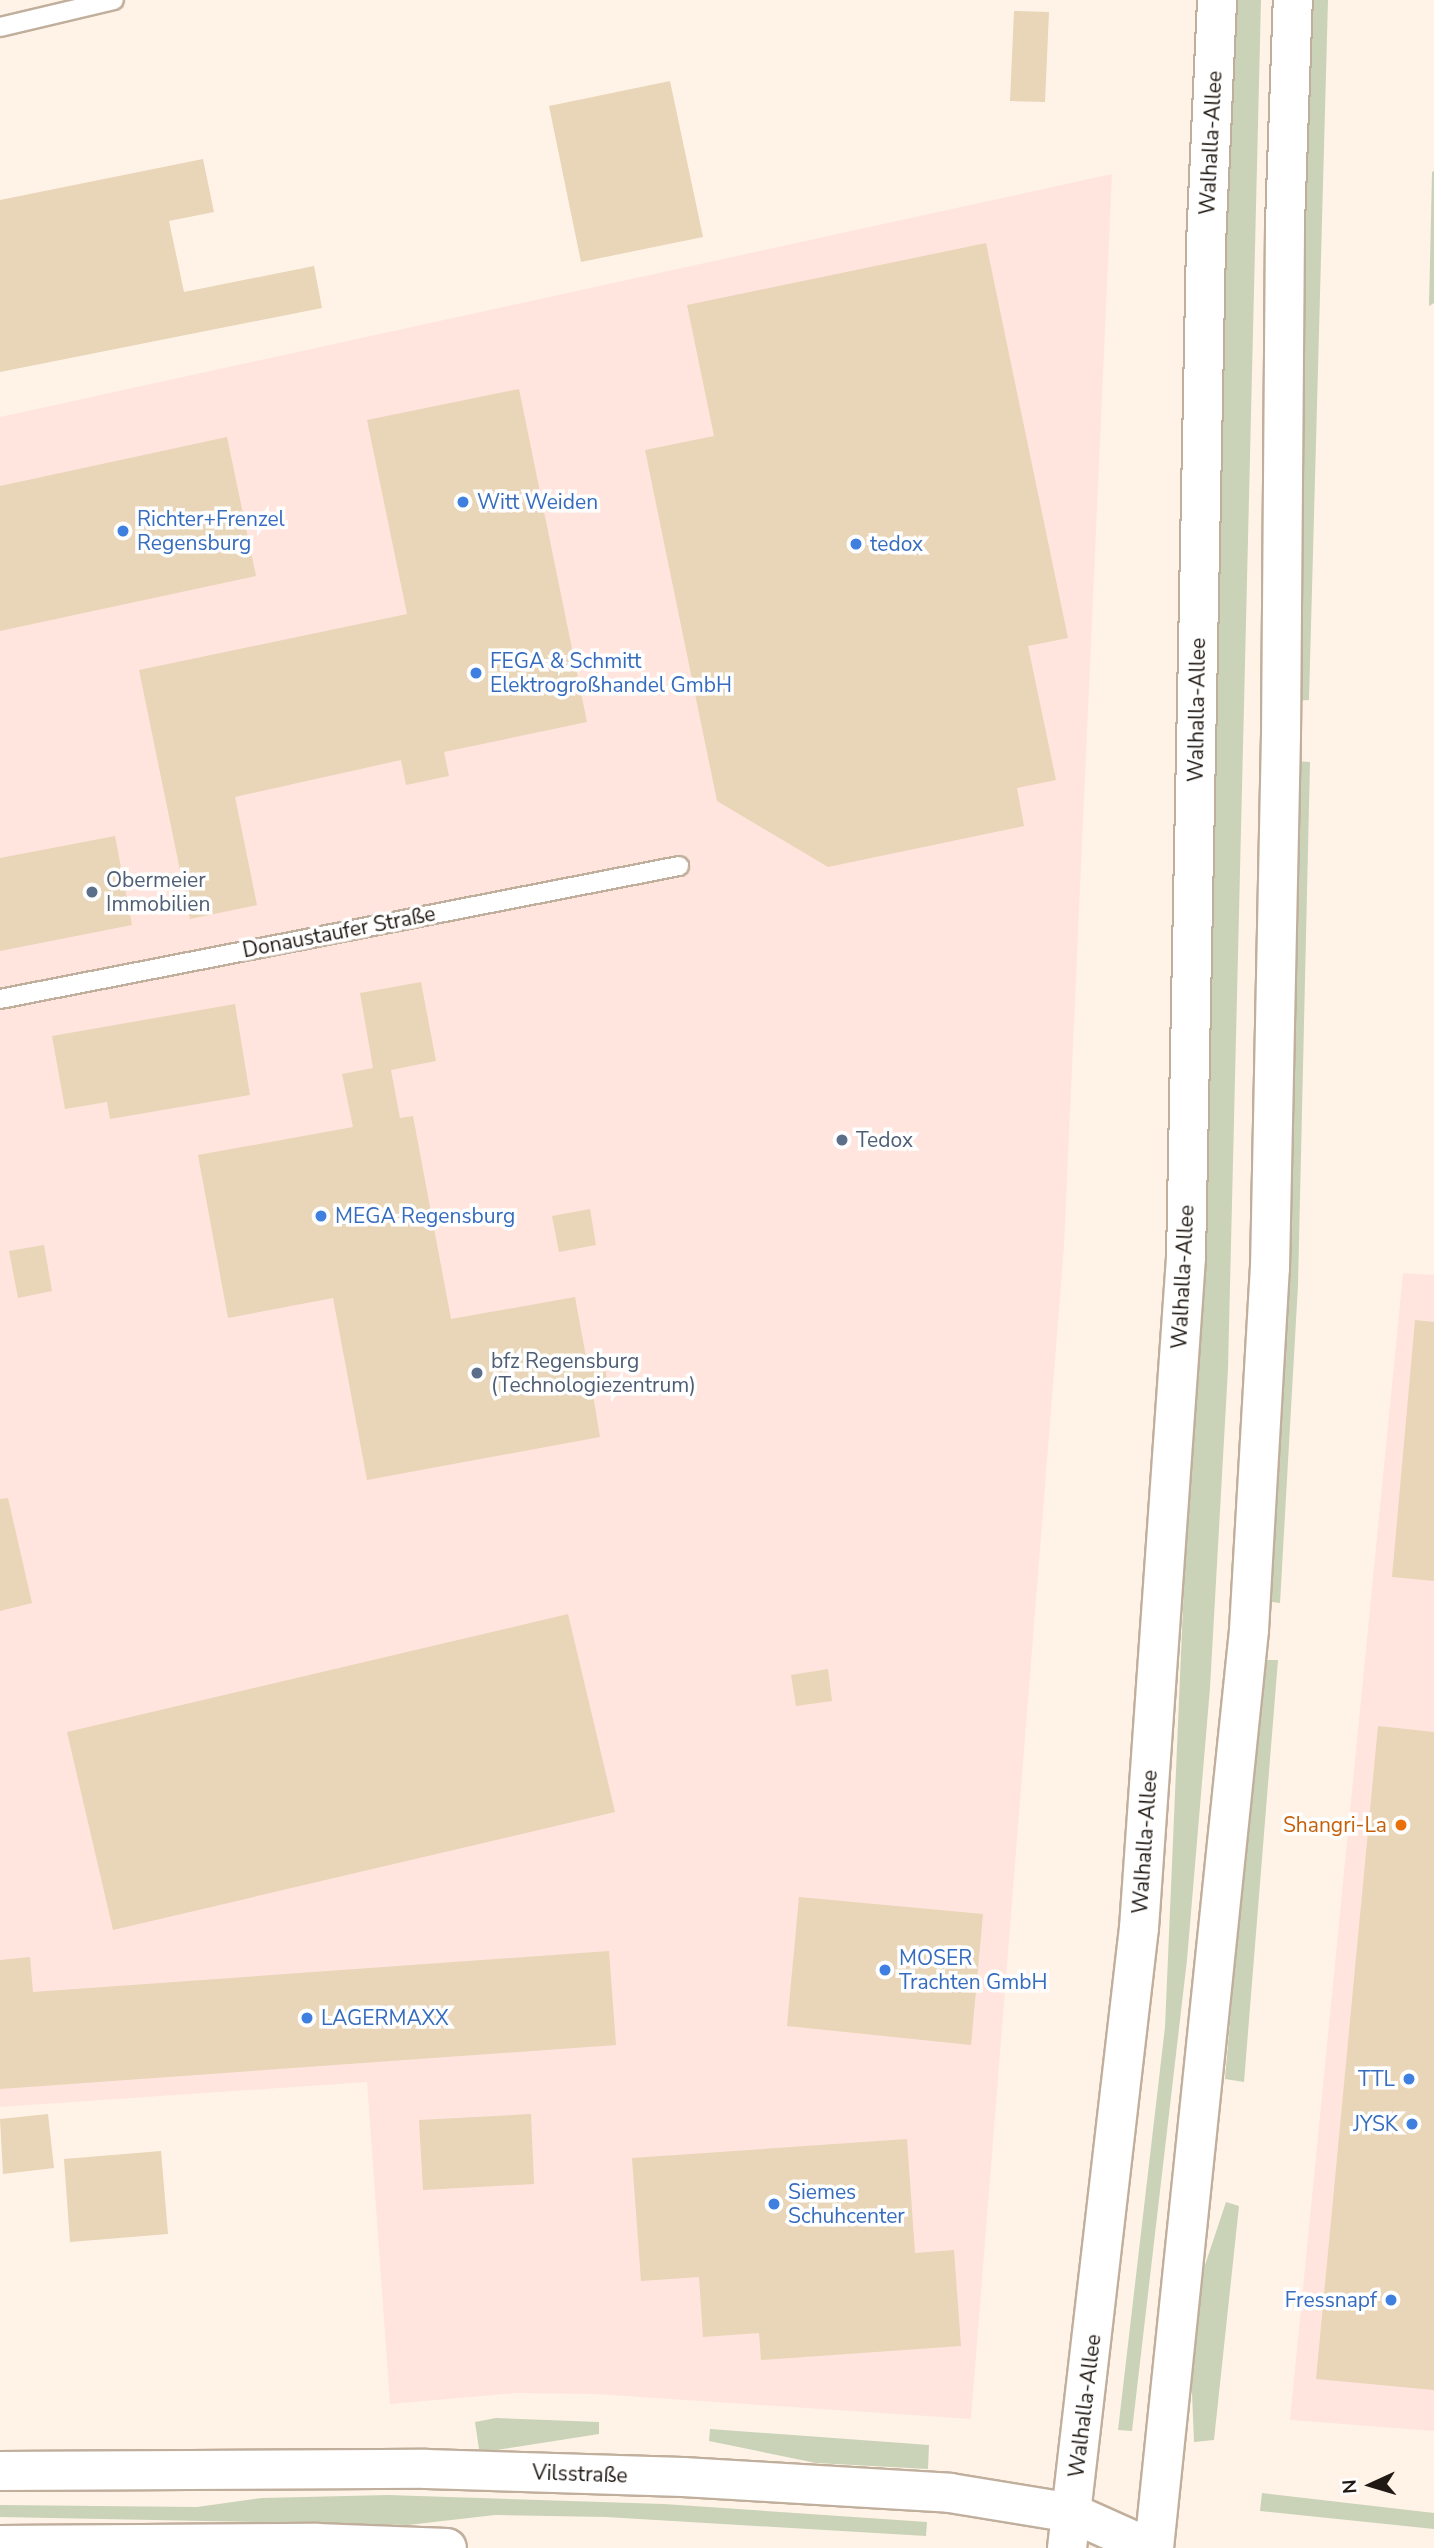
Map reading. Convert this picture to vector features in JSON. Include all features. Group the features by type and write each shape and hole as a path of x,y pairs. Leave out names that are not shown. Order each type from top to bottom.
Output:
{"main road":[{"name":"Walhalla-Allee","path":"1069,2530 1139,1928 1186,1257 1206,244 1217,0"},
{"path":"1152,2548 1248,1643 1270,1268 1281,749 1285,223 1293,0"},
{"name":"Vilsstraße","path":"0,2471 426,2469 683,2477 950,2493 1069,2530 1152,2548"},
{"path":"0,2545 317,2543 447,2548"}],"lane":[{"path":"0,27 114,0"},
{"name":"Donaustaufer Straße","path":"0,999 679,866"}],"shaded area":[{"path":"1112,174 1064,1247 971,2419 595,2394 516,2393 390,2404 367,2082 0,2107 0,417"},
{"path":"1403,1273 1434,1275 1434,2431 1290,2420"}],"green space":[{"path":"1233,0 1261,0 1228,1369 1210,1688 1187,1960 1132,2431 1118,2430 1165,2027 1200,1210"},
{"path":"1307,0 1328,0 1309,700 1292,701"},
{"path":"1434,171 1434,303 1429,306 1432,172"},
{"path":"1292,761 1310,762 1298,1285 1280,1603 1264,1601"},
{"path":"1261,1660 1278,1660 1244,2082 1225,2079"},
{"path":"1226,2202 1239,2206 1214,2440 1194,2442 1191,2368 1201,2277"},
{"path":"496,2418 599,2422 599,2434 490,2451 479,2449 475,2422"},
{"path":"710,2429 929,2445 928,2469 816,2463 709,2441"},
{"path":"1262,2493 1434,2513 1434,2529 1260,2511"},
{"path":"388,2495 664,2504 927,2522 926,2536 606,2517 495,2515 408,2525 0,2517 0,2505 197,2507 262,2498"}],"building":[{"path":"1014,11 1049,12 1045,102 1010,101"},
{"path":"670,81 703,237 581,262 549,106"},
{"path":"203,159 214,212 169,221 184,292 314,266 322,308 0,372 0,200"},
{"name":"tedox","path":"986,243 1068,638 1028,646 1056,780 1017,788 1024,826 828,867 717,801 645,450 714,436 687,305"},
{"path":"519,389 587,722 444,752 449,776 406,785 401,760 235,797 257,905 190,919 139,670 407,614 367,420"},
{"name":"Richter+Frenzel Regensburg","path":"227,437 256,576 0,631 0,486"},
{"path":"115,836 132,925 0,951 0,858"},
{"path":"421,982 436,1061 391,1070 400,1118 413,1116 451,1319 575,1297 586,1357 603,1354 607,1380 591,1383 600,1437 367,1480 333,1298 228,1318 198,1155 353,1127 342,1074 373,1068 360,993"},
{"path":"235,1004 250,1095 110,1119 107,1102 65,1109 52,1036"},
{"path":"590,1209 596,1245 559,1252 552,1216"},
{"path":"44,1245 52,1291 18,1298 9,1251"},
{"path":"1415,1320 1434,1322 1434,1581 1392,1577"},
{"path":"8,1498 32,1603 0,1611 0,1499"},
{"path":"568,1614 615,1812 113,1930 67,1732"},
{"path":"828,1669 832,1701 796,1706 791,1675"},
{"path":"1378,1726 1434,1732 1434,2390 1316,2379"},
{"name":"MOSER Trachten GmbH","path":"799,1897 983,1914 971,2045 787,2026"},
{"name":"LAGERMAXX","path":"609,1951 616,2045 0,2089 0,1960 30,1957 33,1992"},
{"path":"48,2114 54,2168 3,2174 0,2119"},
{"path":"531,2114 534,2184 423,2190 419,2120"},
{"name":"Siemes Schuhcenter","path":"907,2139 915,2253 954,2250 961,2346 761,2360 759,2333 703,2337 699,2277 641,2281 632,2158"},
{"path":"161,2151 168,2234 70,2242 64,2159"}],"place":[{"name":"Witt Weiden","path":"463,502"},
{"name":"Richter+Frenzel Regensburg","path":"123,531"},
{"name":"tedox","path":"856,544"},
{"name":"FEGA & Schmitt Elektrogroßhandel GmbH","path":"476,673"},
{"name":"Obermeier Immobilien","path":"92,892"},
{"name":"Tedox","path":"842,1140"},
{"name":"MEGA Regensburg","path":"321,1216"},
{"name":"bfz Regensburg (Technologiezentrum)","path":"477,1373"},
{"name":"Shangri-La","path":"1401,1825"},
{"name":"MOSER Trachten GmbH","path":"885,1970"},
{"name":"LAGERMAXX","path":"307,2018"},
{"name":"TTL","path":"1409,2079"},
{"name":"JYSK","path":"1412,2124"},
{"name":"Siemes Schuhcenter","path":"774,2204"},
{"name":"Fressnapf","path":"1391,2300"}]}
